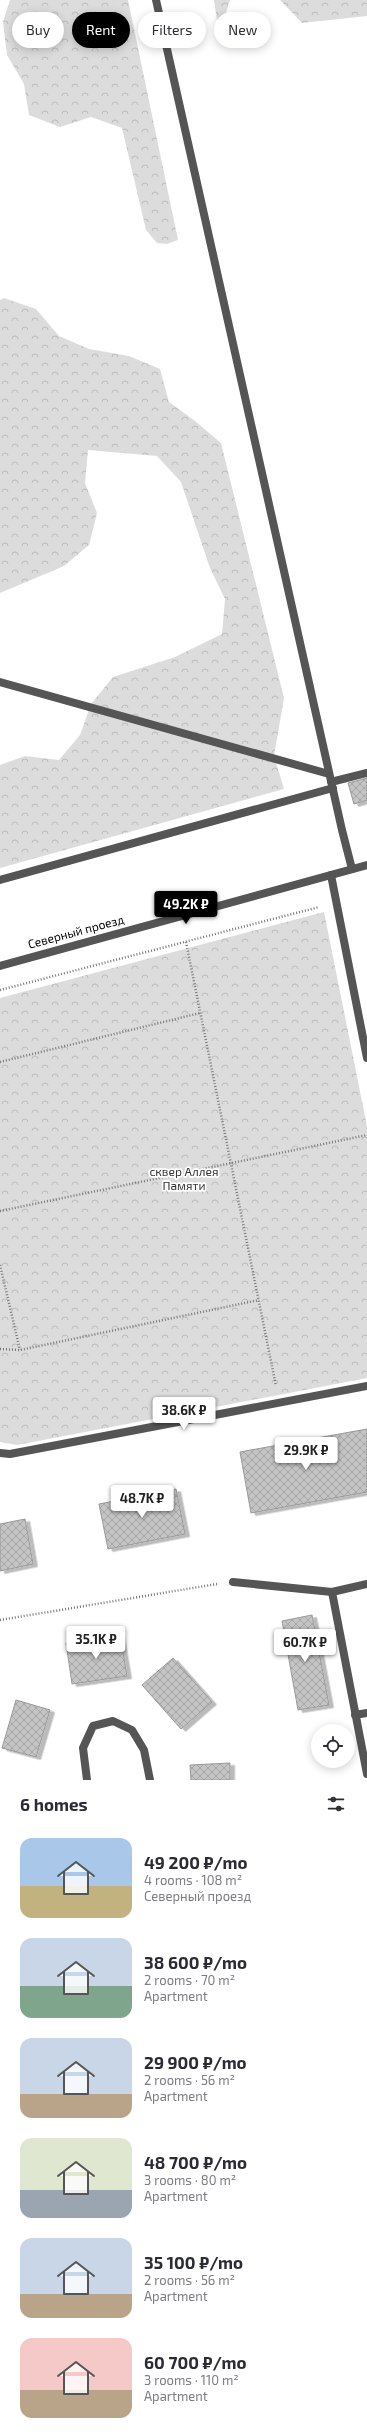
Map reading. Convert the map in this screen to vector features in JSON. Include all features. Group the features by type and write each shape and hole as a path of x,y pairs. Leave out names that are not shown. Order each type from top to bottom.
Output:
{"street":[{"path":"156,0 352,869"},
{"path":"0,682 331,781"},
{"path":"0,880 331,781 367,773"},
{"name":"Северный проезд","path":"0,966 367,865"},
{"path":"331,875 367,1058"},
{"path":"0,1453 10,1454 367,1386"},
{"path":"233,1582 332,1592 367,1584"},
{"path":"332,1592 367,1774"},
{"path":"355,1715 367,1713"},
{"path":"87,1780 83,1748 93,1726 113,1721 132,1730 144,1750 150,1780"}],"path":[{"path":"0,990 336,903"},
{"path":"186,942 279,1403"},
{"path":"0,1062 200,1013"},
{"path":"0,1211 367,1135"},
{"path":"0,1265 20,1350"},
{"path":"0,1349 20,1350 259,1300"},
{"path":"0,1620 233,1582"}],"green space":[{"path":"10,0 128,0 178,240 167,244 157,243 146,230 122,128 91,117 60,127 29,115 24,84 7,55 3,22"},
{"path":"214,0 230,0 226,12 216,12"},
{"path":"280,0 367,0 367,16 302,23"},
{"path":"4,298 36,309 59,336 89,349 129,356 160,369 169,402 221,443 284,698 274,756 284,789 0,868 0,765 25,756 59,760 80,735 91,704 113,677 175,657 222,634 225,599 210,568 181,482 157,456 88,450 85,483 97,513 89,545 64,566 0,593 0,300"},
{"name":"сквер Аллея Памяти","path":"324,912 367,1126 367,1378 17,1445 0,1442 0,998"}],"building":[{"path":"367,778 367,800 354,804 348,783"},
{"path":"367,1429 367,1492 251,1513 240,1452"},
{"path":"176,1489 185,1534 108,1549 99,1504"},
{"path":"25,1519 33,1564 0,1571 0,1524"},
{"path":"312,1615 329,1705 298,1710 282,1621"},
{"path":"120,1635 127,1676 72,1684 66,1643"},
{"path":"173,1658 212,1702 181,1729 142,1685"},
{"path":"16,1700 50,1710 36,1757 2,1748"},
{"path":"230,1763 230,1780 191,1780 190,1765"}]}
